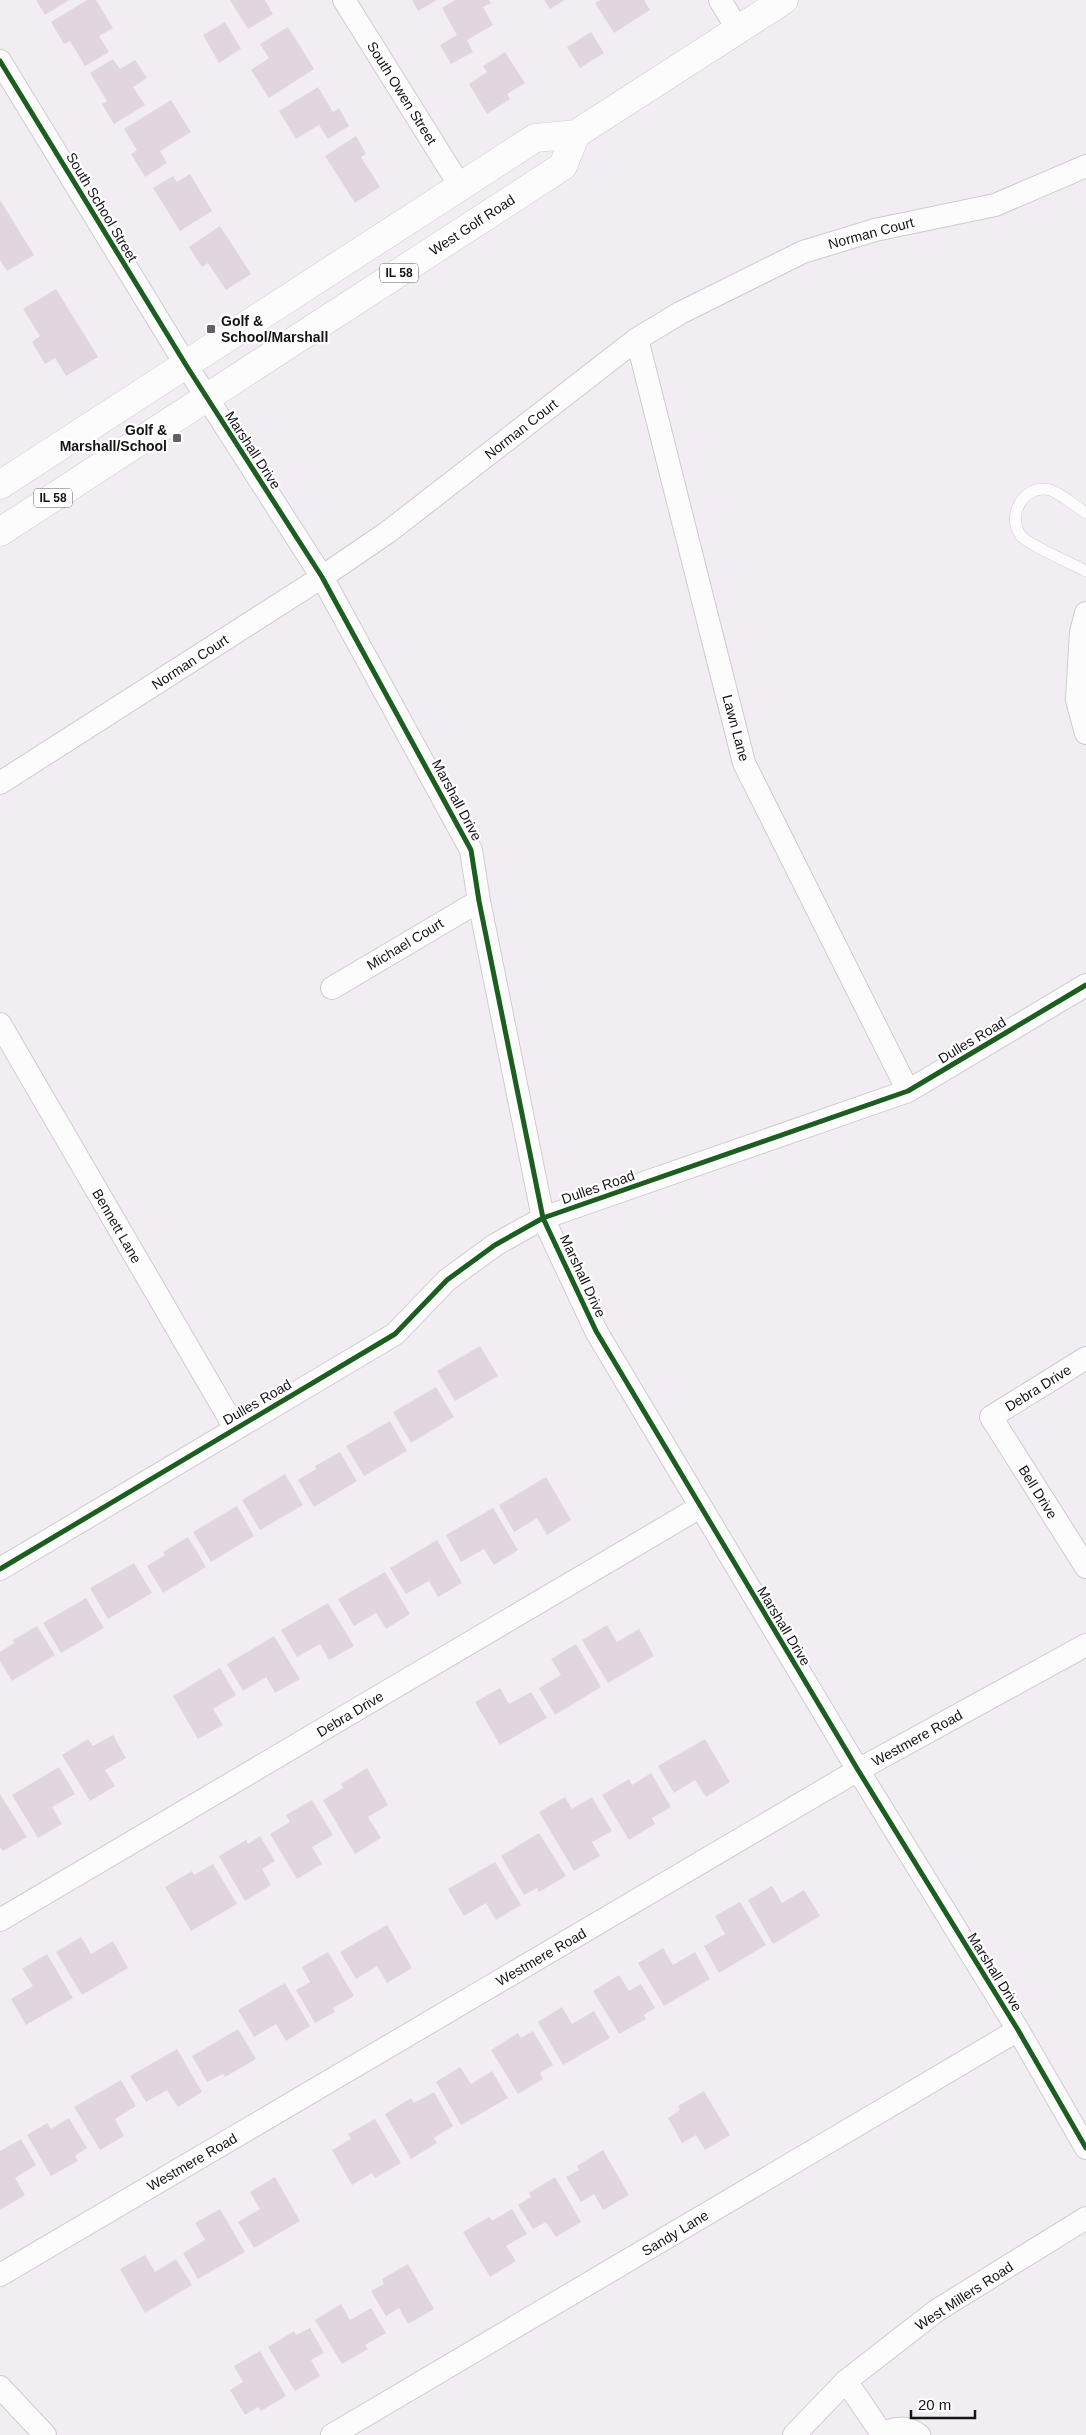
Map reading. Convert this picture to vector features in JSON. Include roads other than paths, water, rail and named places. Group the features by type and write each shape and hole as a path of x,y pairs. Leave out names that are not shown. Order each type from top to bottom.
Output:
{"main road":[{"path":"0,485 536,138 576,134 784,0"},
{"name":"West Golf Road","path":"0,532 563,166 576,134"}],"street":[{"name":"South Owen Street","path":"344,0 460,186"},
{"path":"720,0 738,30"},
{"name":"South School Street","path":"0,61 186,365"},
{"name":"Norman Court","path":"0,783 322,578 388,532 637,338 680,313 803,252 875,230 995,205 1086,166"},
{"name":"Lawn Lane","path":"637,338 744,762 908,1091"},
{"name":"Marshall Drive","path":"186,365 322,578 471,850 479,901 543,1218 596,1331 858,1770 1018,2030 1086,2148"},
{"path":"1086,613 1081,632 1081,701 1086,733"},
{"name":"Michael Court","path":"332,988 479,901"},
{"name":"Dulles Road","path":"0,1569 395,1334 447,1280 495,1245 543,1218 908,1091 1086,985"},
{"name":"Bennett Lane","path":"0,1024 235,1428"},
{"name":"Debra Drive","path":"991,1417 1086,1358"},
{"name":"Bell Drive","path":"991,1417 1086,1567"},
{"name":"Debra Drive","path":"0,1920 700,1507"},
{"name":"Westmere Road","path":"0,2275 858,1770 1086,1645"},
{"name":"Sandy Lane","path":"332,2435 1018,2030"},
{"name":"West Millers Road","path":"794,2435 846,2381 936,2311 1086,2218"},
{"path":"846,2381 882,2434 898,2428 906,2429 919,2435"},
{"path":"0,2387 45,2435"}],"lane":[{"path":"1086,513 1050,490 1037,490 1024,498 1015,509 1015,523 1022,537 1086,571"}],"place":[{"name":"Golf & School/Marshall","path":"211,329"},
{"name":"Golf & Marshall/School","path":"177,438"}]}
